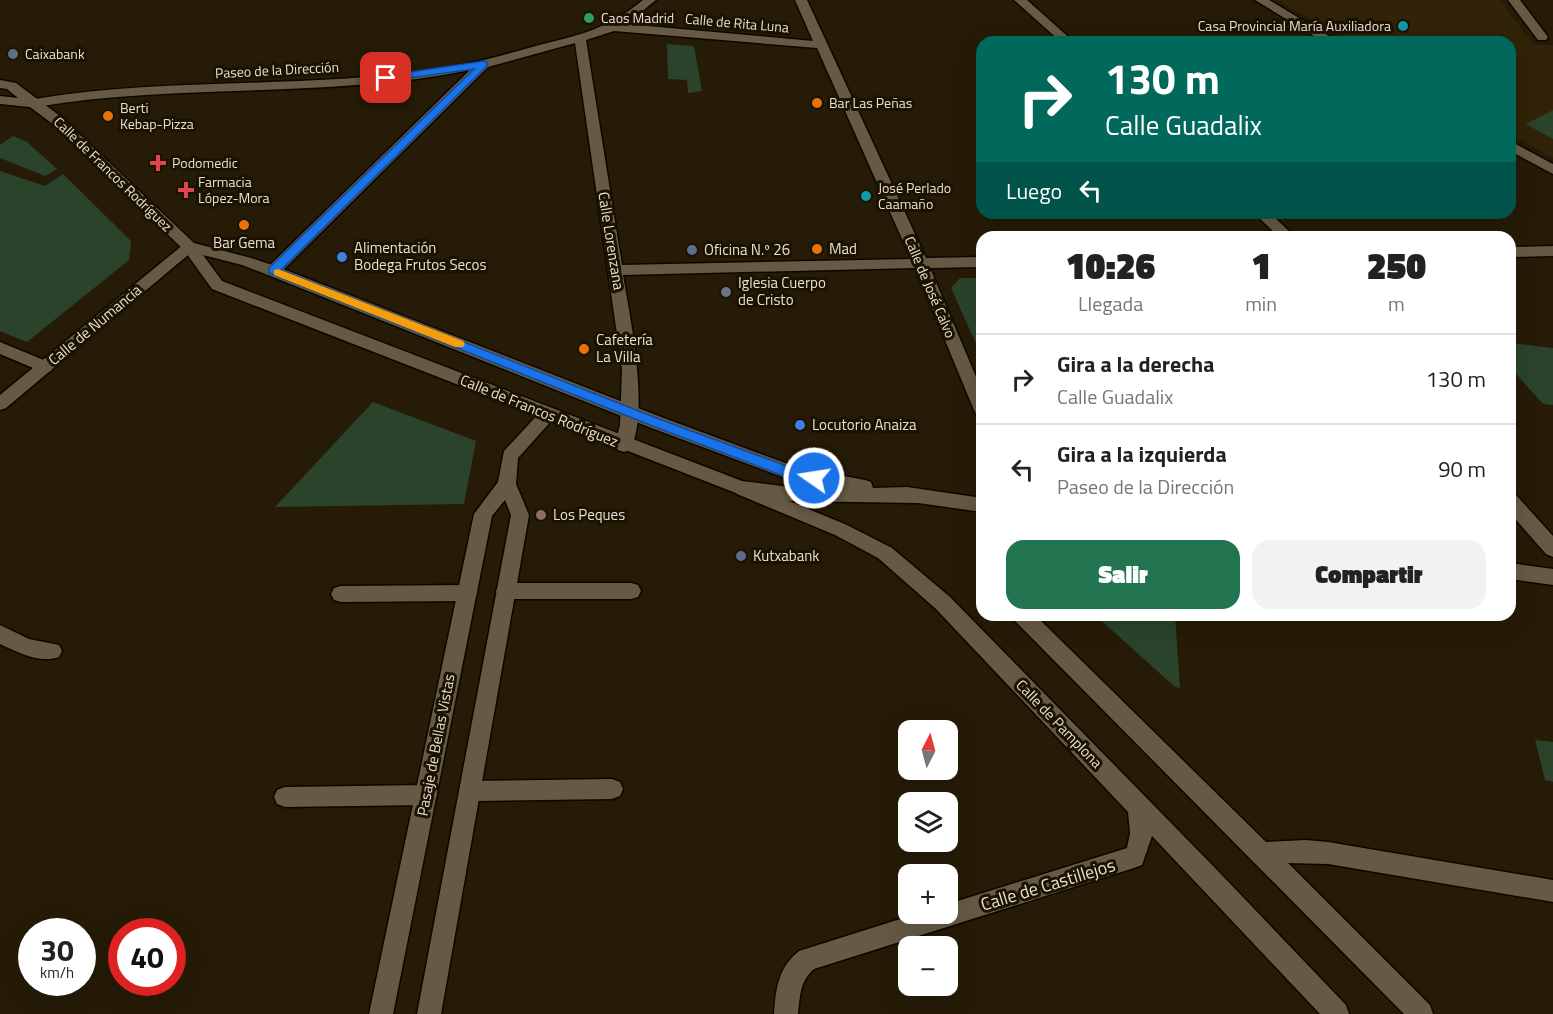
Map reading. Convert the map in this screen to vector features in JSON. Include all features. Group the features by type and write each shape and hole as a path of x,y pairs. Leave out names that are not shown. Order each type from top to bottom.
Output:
{"street":[{"name":"Paseo de la Dirección","path":"35,103 83,95 410,77 484,64 580,39 614,27 635,14 650,0"},
{"name":"Calle de José Calvo","path":"801,0 920,262 976,396"},
{"path":"1020,0 1061,36"},
{"path":"1261,0 1323,36"},
{"path":"1514,0 1542,37"},
{"name":"Calle de Rita Luna","path":"614,27 822,45"},
{"name":"Calle Lorenzana","path":"580,39 630,369 624,445"},
{"path":"273,271 484,64"},
{"name":"Calle de Francos Rodríguez","path":"0,84 11,86 55,119 189,247 218,285 624,445 741,488 790,494 917,496"},
{"path":"0,100 35,103"},
{"path":"1516,148 1553,170"},
{"path":"1268,219 1281,231"},
{"name":"Calle de Francos Rodríguez","path":"189,247 246,261 273,271 794,474 976,504"},
{"name":"Calle de Numancia","path":"0,404 189,247"},
{"path":"1516,252 1553,251"},
{"path":"616,270 976,262"},
{"path":"0,348 45,367"},
{"path":"429,1014 519,515 507,484 510,456 548,414"},
{"name":"Pasaje de Bellas Vistas","path":"381,1014 483,514 507,484"},
{"name":"Calle de Pamplona","path":"741,488 841,530 885,553 944,603 1337,1014"},
{"path":"1516,507 1553,549"},
{"path":"1516,572 1553,577"},
{"path":"506,591 631,591"},
{"path":"341,594 466,593"},
{"path":"1028,621 1262,853 1420,1014"},
{"path":"0,634 26,647 52,651"},
{"path":"470,791 612,789"},
{"path":"285,797 426,795"},
{"name":"Calle de Castillejos","path":"786,1014 788,992 795,969 807,959 1134,857 1142,843 1142,825 1138,807"},
{"path":"1262,853 1306,850 1553,891"}],"shaded area":[{"path":"1277,0 1500,0 1534,45 1553,45 1553,158 1516,137 1516,36 1341,36"}],"green space":[{"path":"667,44 694,46 702,91 688,93 687,80 668,79"},
{"path":"1553,110 1553,139 1526,124"},
{"path":"13,136 27,142 57,169 45,176 0,158 0,145"},
{"path":"0,171 45,186 63,174 131,241 129,260 27,342 0,331"},
{"path":"960,278 976,278 976,344 951,288"},
{"path":"1516,344 1553,348 1553,405 1543,404 1516,374"},
{"path":"373,402 476,441 464,504 275,507"},
{"path":"1102,621 1175,621 1180,688 1175,687"},
{"path":"1535,740 1553,742 1553,782 1545,780"}],"slow traffic":[{"path":"278,273 459,344"}],"place":[{"name":"Caos Madrid","path":"589,18"},
{"name":"Casa Provincial María Auxiliadora","path":"1403,26"},
{"name":"Caixabank","path":"13,54"},
{"name":"Bar Las Peñas","path":"817,103"},
{"name":"Berti Kebap-Pizza","path":"108,116"},
{"name":"Podomedic","path":"158,163"},
{"name":"Farmacia López-Mora","path":"186,190"},
{"name":"José Perlado Caamaño","path":"866,196"},
{"name":"Bar Gema","path":"244,225"},
{"name":"Mad","path":"817,249"},
{"name":"Oficina N.º 26","path":"692,250"},
{"name":"Alimentación Bodega Frutos Secos","path":"342,257"},
{"name":"Iglesia Cuerpo de Cristo","path":"726,292"},
{"name":"Cafetería La Villa","path":"584,349"},
{"name":"Locutorio Anaiza","path":"800,425"},
{"name":"Los Peques","path":"541,515"},
{"name":"Kutxabank","path":"741,556"}],"route":[{"path":"386,78 438,73 484,64 273,271 655,422 794,474 814,478"}]}
